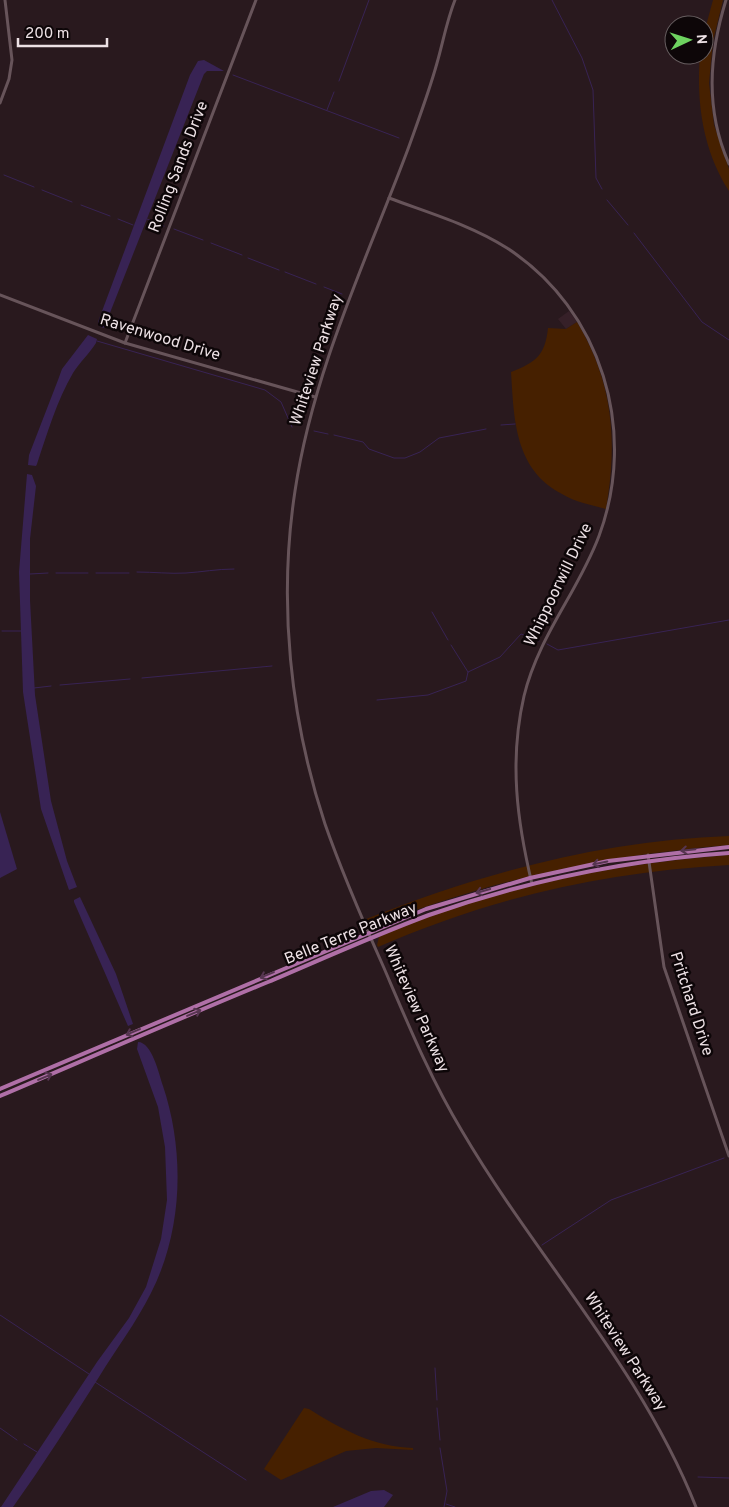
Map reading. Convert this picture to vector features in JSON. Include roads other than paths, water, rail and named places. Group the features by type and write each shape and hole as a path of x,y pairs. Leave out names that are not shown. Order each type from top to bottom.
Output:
{"main road":[{"name":"Belle Terre Parkway","path":"0,1089 426,909 530,878 608,861 729,847"},
{"name":"Belle Terre Parkway","path":"0,1096 371,938 453,907 532,884 648,862 729,854"}],"street":[{"path":"0,103 9,79 12,60 5,0"},
{"name":"Rolling Sands Drive","path":"125,342 256,0"},
{"name":"Whiteview Parkway","path":"454,0 429,89 331,349 315,397 300,464 290,533 288,606 292,669 300,728 313,782 334,850 430,1073 455,1120 490,1176 638,1392 672,1452 696,1507"},
{"path":"726,0 714,48 711,88 717,128 729,164"},
{"name":"Whippoorwill Drive","path":"389,198 486,237 514,253 538,272 565,302 585,333 601,368 610,399 615,433 615,457 606,514 593,550 542,645 521,711 515,754 515,793 520,835 532,884"},
{"name":"Ravenwood Drive","path":"0,295 125,342 315,397"},
{"name":"Pritchard Drive","path":"648,855 664,967 729,1156"}],"waterway":[{"path":"339,81 369,0"},
{"path":"552,0 582,58 593,90 596,178 602,189"},
{"path":"233,75 399,138"},
{"path":"327,110 334,92"},
{"path":"4,175 34,187"},
{"path":"42,190 72,202"},
{"path":"607,200 628,225"},
{"path":"81,205 110,216"},
{"path":"118,219 133,225"},
{"path":"147,219 164,226"},
{"path":"174,229 203,240"},
{"path":"634,233 702,322 729,340"},
{"path":"211,243 242,255"},
{"path":"248,258 279,270"},
{"path":"285,272 316,284"},
{"path":"324,287 342,294"},
{"path":"97,341 265,390 281,402 292,427"},
{"path":"501,425 515,424"},
{"path":"334,435 363,442 369,449 394,458 405,458 420,452 439,438 486,429"},
{"path":"314,431 328,434"},
{"path":"137,572 192,573 234,569"},
{"path":"30,574 48,573"},
{"path":"56,573 88,573"},
{"path":"96,573 129,573"},
{"path":"432,612 448,640"},
{"path":"547,644 558,650 729,620"},
{"path":"2,631 22,631"},
{"path":"377,700 428,695 466,681 468,672 500,657 521,634 539,641"},
{"path":"451,645 468,672"},
{"path":"142,678 272,666"},
{"path":"60,685 130,679"},
{"path":"34,688 51,686"},
{"path":"542,1245 611,1200 724,1158"},
{"path":"0,1315 89,1374"},
{"path":"435,1368 437,1400"},
{"path":"95,1382 246,1480"},
{"path":"437,1408 440,1440"},
{"path":"0,1428 17,1440"},
{"path":"24,1444 37,1452"},
{"path":"440,1448 447,1491 444,1507"},
{"path":"698,1477 729,1478"},
{"path":"446,1504 455,1507"}]}
